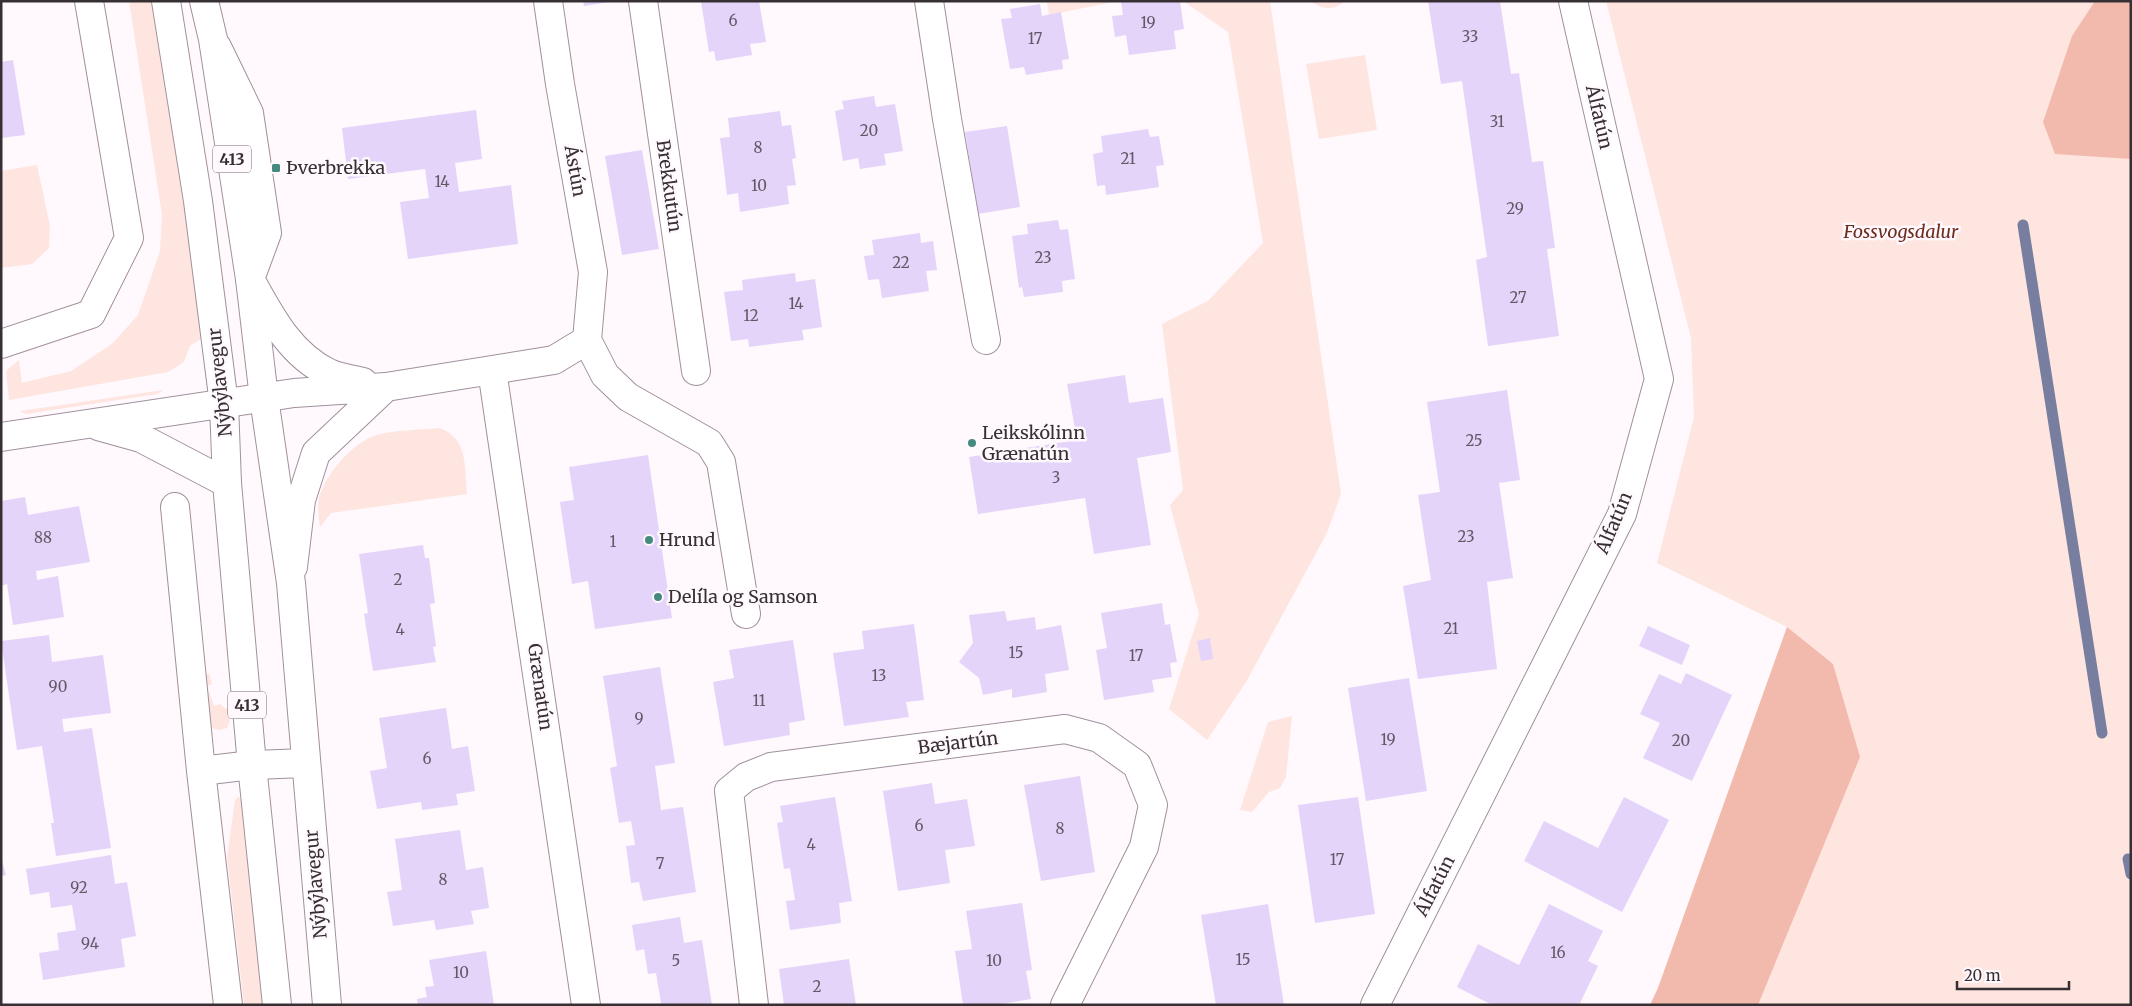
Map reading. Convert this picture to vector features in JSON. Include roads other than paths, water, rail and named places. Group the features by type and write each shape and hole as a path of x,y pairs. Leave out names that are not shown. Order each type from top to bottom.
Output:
{"street":[{"path":"1,344 91,314 129,238 89,1"},
{"name":"Nýbýlavegur","path":"166,1 198,201 224,404 227,483 252,765 278,1005"},
{"name":"Nýbýlavegur","path":"204,1 213,40 250,279 264,398 291,583 327,1005"},
{"name":"Ástún","path":"548,1 560,84 593,272 587,340"},
{"name":"Brekkutún","path":"644,1 696,371"},
{"path":"929,1 947,119 986,340"},
{"name":"Álfatún","path":"1375,1005 1622,514 1659,379 1573,1"},
{"name":"Nýbýlavegur","path":"250,279 278,328 306,360 331,374 386,387"},
{"path":"1,436 294,393 386,387 554,360 587,340 605,375 623,392 709,443 721,462 746,614"},
{"name":"Grænatún","path":"492,370 504,437 586,1005"},
{"path":"291,583 301,500 316,453 386,387"},
{"path":"90,424 141,438 227,483"},
{"path":"175,507 201,771 228,1005"},
{"name":"Bæjartún","path":"754,1005 729,791 746,777 771,767 1064,729 1099,738 1138,765 1152,805 1144,847 1065,1005"},
{"path":"201,771 252,765 305,763"}],"waterway":[{"path":"2023,225 2102,733"},
{"path":"2128,859 2131,874"}],"place":[{"name":"Þverbrekka","path":"276,168"},
{"name":"Leikskólinn Grænatún","path":"972,443"},
{"name":"Hrund","path":"649,540"},
{"name":"Delíla og Samson","path":"658,597"}],"park label":[{"name":"Fossvogsdalur","path":"1901,232"}]}
